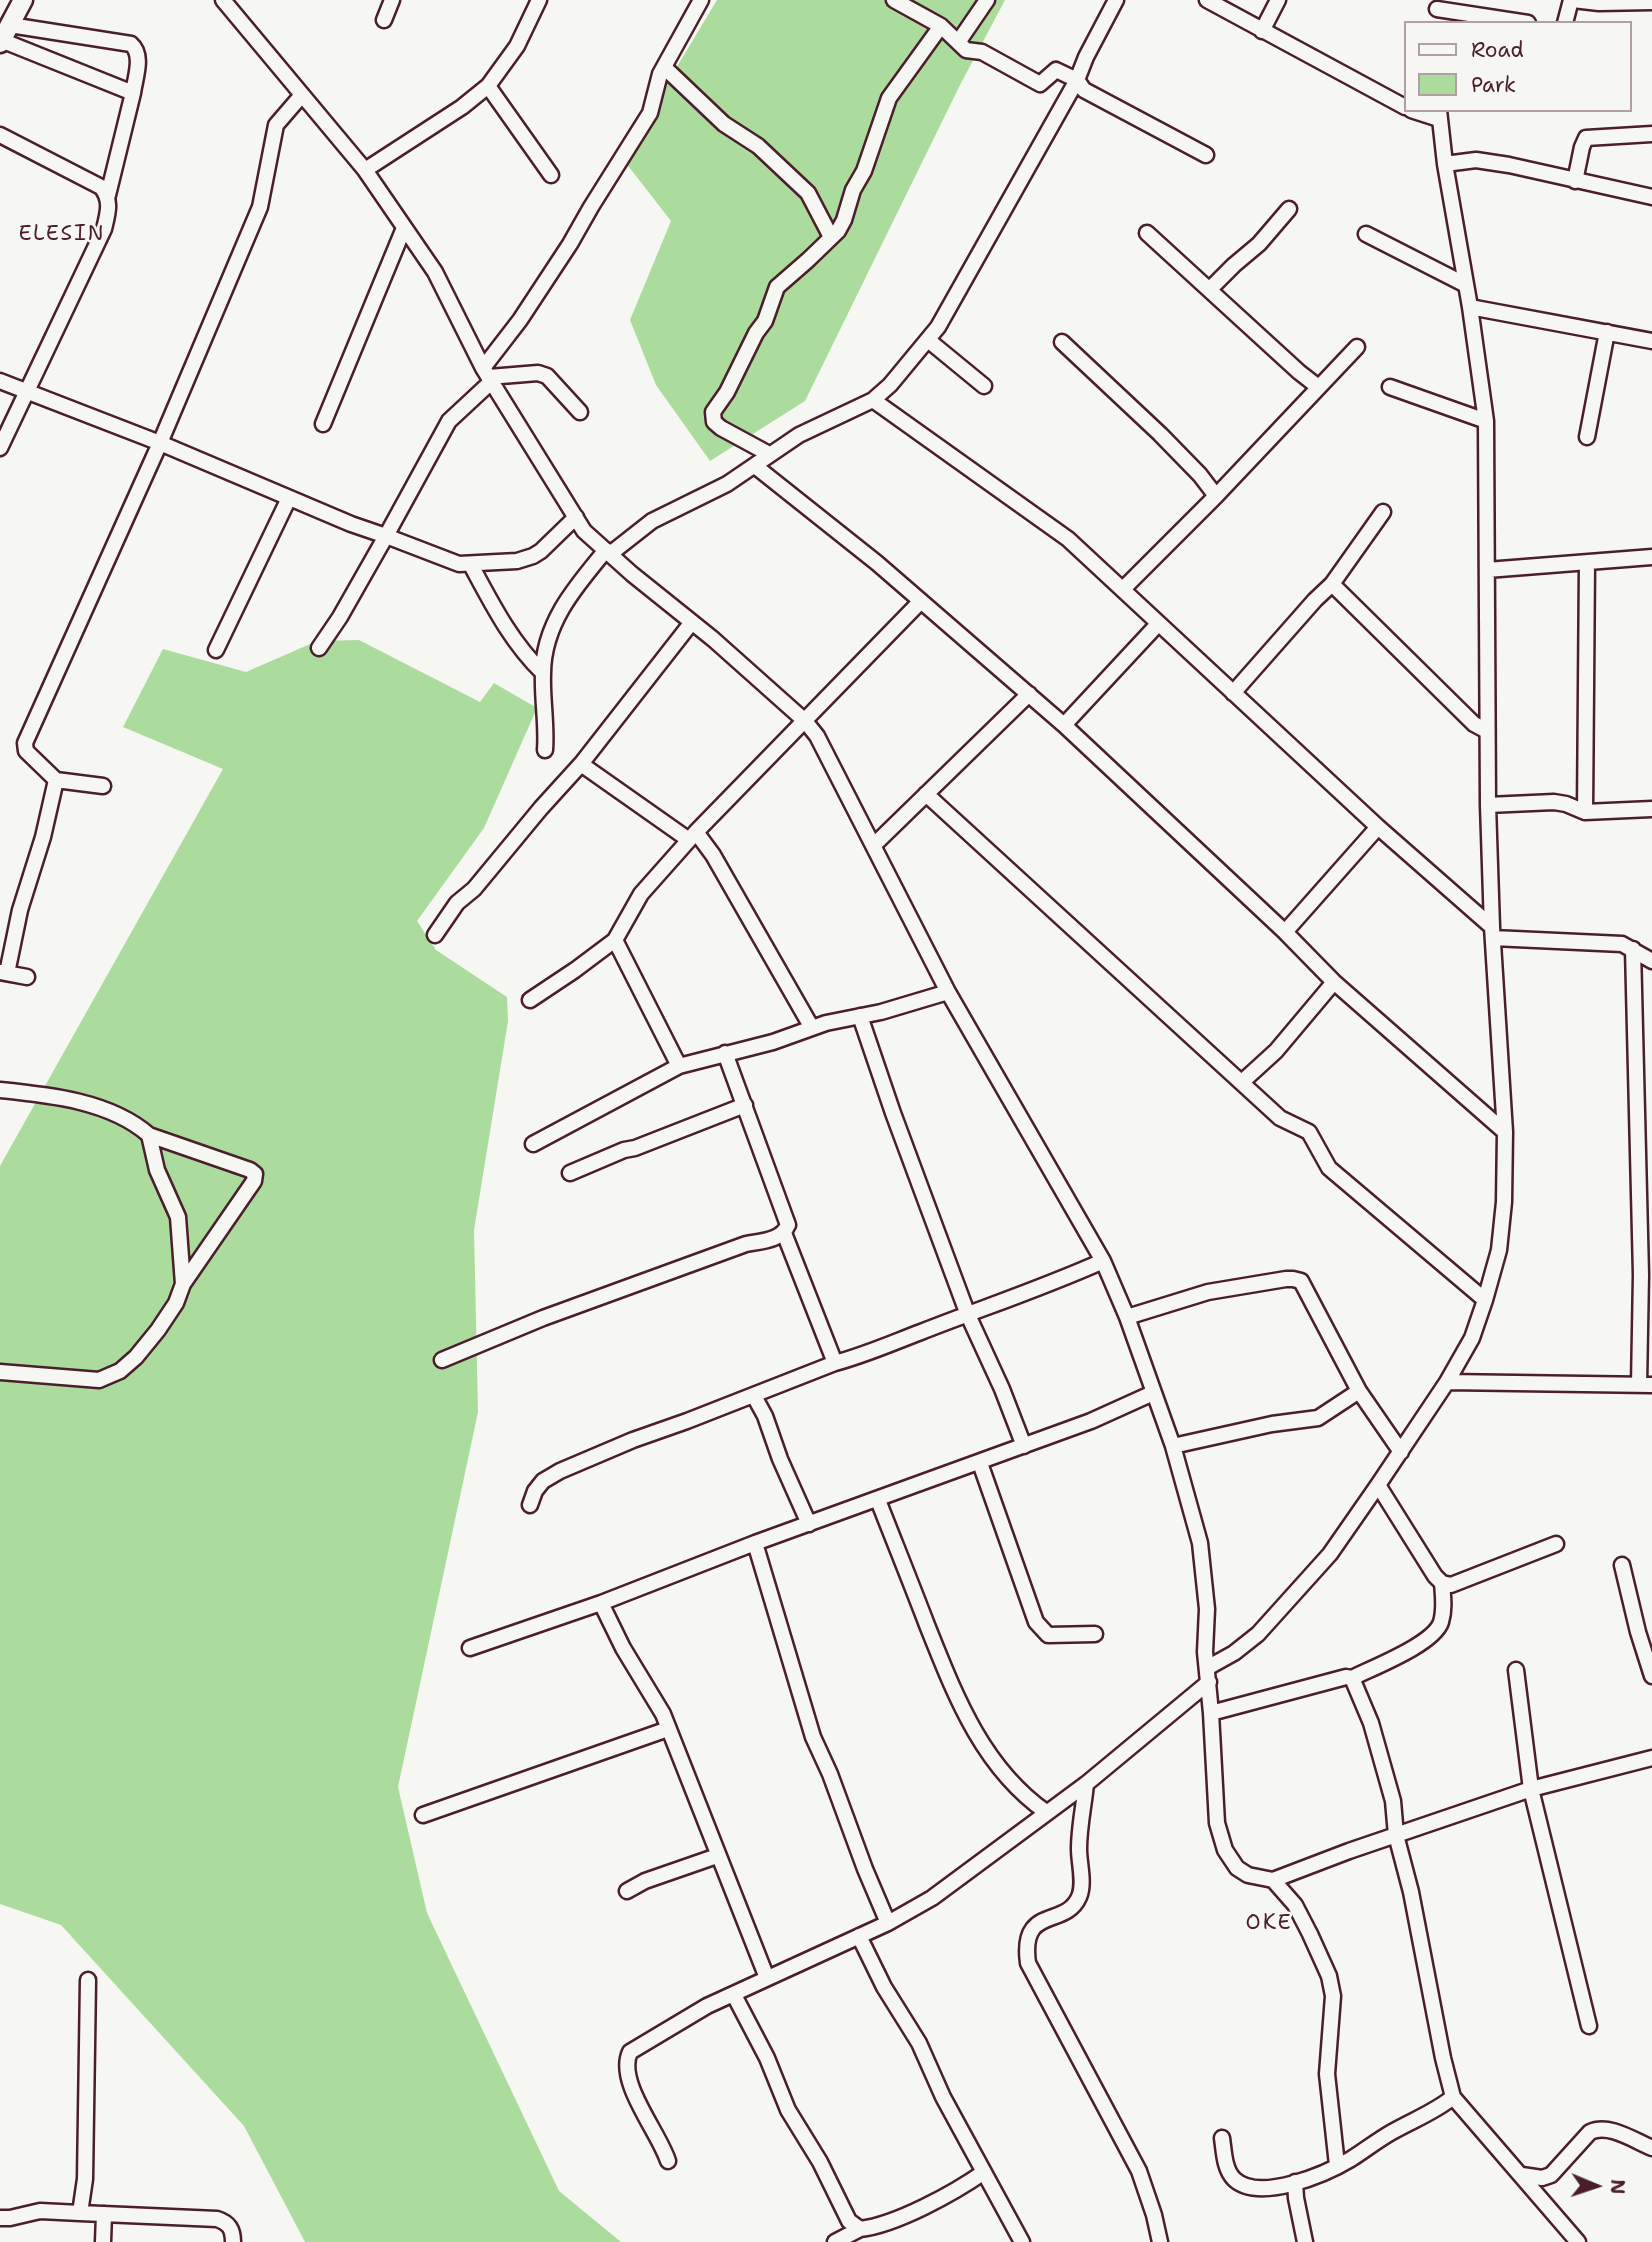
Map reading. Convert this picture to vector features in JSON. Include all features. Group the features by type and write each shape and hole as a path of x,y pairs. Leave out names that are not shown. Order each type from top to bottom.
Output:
{"main road":[{"path":"3,32 9,0"},
{"path":"3,32 23,0"}],"street":[{"path":"384,20 392,0"},
{"path":"365,170 462,107 488,86 517,46 539,0"},
{"path":"894,0 942,26 966,50 982,52 1040,84 1056,70 1077,80 1084,90 1206,155"},
{"path":"959,41 988,0"},
{"path":"545,750 544,655 554,622 578,583 608,552 652,521 727,484 799,435 873,400 890,385 928,340 1077,80 1116,0"},
{"path":"1207,0 1404,106"},
{"path":"1262,31 1278,0"},
{"path":"1566,21 1572,0 1599,4 1652,2"},
{"path":"318,648 347,606 449,421 488,375 650,113 664,67 697,1"},
{"path":"230,4 301,96 365,170 435,272 488,375 584,531 805,721 817,736 947,992 1103,1261 1127,1317 1173,1446 1200,1543 1207,1609 1205,1652 1217,1822 1225,1850 1237,1868 1248,1875 1273,1880 1531,1789 1652,1758"},
{"path":"1437,11 1513,21"},
{"path":"769,454 721,428 715,422 713,412 727,392 750,344 765,321 777,287 831,237 844,220 853,190 864,171 888,98 942,26"},
{"path":"3,32 133,93"},
{"path":"0,448 104,229 109,209 108,195 133,93 138,53 136,47 131,44 3,32"},
{"path":"664,67 724,124 758,146 808,193 831,237"},
{"path":"488,86 551,175"},
{"path":"103,786 57,780 26,751 25,743 160,443 260,207 275,125 301,96"},
{"path":"668,2161 629,2078 626,2061 630,2052 649,2038 707,2006 888,1923 932,1898 1086,1784 1258,1634 1330,1553 1401,1452 1472,1338 1499,1250 1504,1202 1505,1132 1492,932 1488,805 1486,421 1439,115"},
{"path":"1575,180 1586,138 1652,134"},
{"path":"0,135 101,187 108,195"},
{"path":"1445,164 1476,160 1510,165 1652,197"},
{"path":"1210,289 1259,244 1289,209"},
{"path":"323,424 404,228"},
{"path":"1147,233 1317,386"},
{"path":"1366,234 1466,285"},
{"path":"1470,307 1652,341"},
{"path":"1587,437 1607,332"},
{"path":"928,340 984,386"},
{"path":"1062,342 1134,412 1153,426 1200,475 1216,496"},
{"path":"1123,589 1216,496 1317,386 1357,347"},
{"path":"488,375 538,373 547,376 580,412"},
{"path":"0,381 160,443 351,524 459,564 517,561 533,556 576,517"},
{"path":"1390,387 1486,421"},
{"path":"873,400 1068,539 1492,932 1622,944 1652,961"},
{"path":"755,466 877,563 1064,724 1285,932 1334,982 1505,1132"},
{"path":"216,650 289,498"},
{"path":"1233,693 1332,584 1383,512"},
{"path":"1487,570 1652,557"},
{"path":"1585,812 1587,562"},
{"path":"471,565 512,638 543,673"},
{"path":"1332,584 1475,723 1487,731"},
{"path":"530,1000 615,940 641,894 692,836 920,602"},
{"path":"435,935 457,904 474,889 541,807 581,764 692,622"},
{"path":"1064,724 1158,624"},
{"path":"874,845 1029,694"},
{"path":"581,764 692,836 713,855 812,1028"},
{"path":"27,977 3,973 57,780"},
{"path":"926,794 1280,1118 1309,1132 1329,1168 1485,1300"},
{"path":"1488,805 1554,802 1585,812 1652,809"},
{"path":"1285,932 1378,827"},
{"path":"615,940 678,1066"},
{"path":"1447,1382 1645,1385 1633,949"},
{"path":"1242,1082 1276,1051 1334,982"},
{"path":"533,1144 678,1066 947,992"},
{"path":"860,1016 968,1315 1003,1389 1024,1446"},
{"path":"442,1360 543,1318 746,1244 784,1233 788,1225 725,1053"},
{"path":"0,1090 81,1101 113,1114 149,1135 255,1174 254,1181 183,1284 167,1317 136,1357 120,1370 102,1379 0,1372"},
{"path":"570,1172 745,1105"},
{"path":"149,1135 157,1170 178,1217 183,1284"},
{"path":"784,1233 835,1363"},
{"path":"530,1505 535,1491 543,1481 633,1440 835,1363 864,1355 1044,1288 1103,1261"},
{"path":"1127,1317 1208,1292 1293,1279 1301,1282 1359,1391 1401,1452"},
{"path":"1173,1446 1272,1424 1318,1418 1359,1391"},
{"path":"470,1648 601,1603 755,1543 1091,1421 1153,1393"},
{"path":"754,1396 765,1416 780,1459 809,1524"},
{"path":"980,1462 1036,1622 1048,1635 1095,1634"},
{"path":"1378,1485 1442,1583 1451,1584 1556,1544"},
{"path":"878,1500 959,1704 985,1750 1009,1782 1046,1812"},
{"path":"755,1543 813,1737 888,1923"},
{"path":"1622,1565 1652,1676"},
{"path":"1211,1713 1346,1677 1352,1678 1430,1637 1440,1625 1444,1607 1442,1583"},
{"path":"601,1603 624,1648 657,1702 767,1978"},
{"path":"1516,1670 1531,1789 1589,2026"},
{"path":"1352,1678 1375,1736 1393,1801 1396,1835 1411,1892 1440,2045 1454,2097 1578,2242"},
{"path":"423,1815 668,1729"},
{"path":"1086,1784 1079,1847 1079,1898 1072,1906 1038,1924 1028,1934 1028,1963 1139,2171 1160,2242"},
{"path":"627,1891 645,1881 717,1856"},
{"path":"1273,1880 1295,1905 1329,1976 1333,1996 1326,2074 1337,2165"},
{"path":"859,1936 884,1987 919,2043 943,2097 1022,2242"},
{"path":"80,2213 85,2179 88,1980"},
{"path":"734,1995 767,2058 788,2110 821,2162 849,2221 860,2229"},
{"path":"1222,2138 1226,2164 1232,2178 1242,2185 1258,2188 1280,2187 1337,2165 1429,2114 1454,2097"},
{"path":"1522,2175 1542,2178 1550,2175 1590,2132 1596,2129 1610,2130 1652,2148"},
{"path":"835,2242 860,2229 883,2224 931,2203 984,2172"},
{"path":"1295,2182 1305,2242"},
{"path":"0,2218 40,2211 217,2219 227,2223 232,2230 233,2242"},
{"path":"103,2242 104,2214"}],"green space":[{"path":"717,0 1005,0 960,85 805,401 710,461 656,385 630,320 671,221 622,158"},
{"path":"359,640 480,702 494,683 537,708 484,828 417,921 436,950 507,997 508,1021 474,1230 478,1412 398,1787 427,1913 559,2191 621,2242 305,2242 244,2126 61,1925 0,1904 0,1166 223,769 123,727 163,649 246,672 317,641"}],"district":[{"name":"ELESIN","path":"62,235"},
{"name":"OKE","path":"1269,1924"}]}
